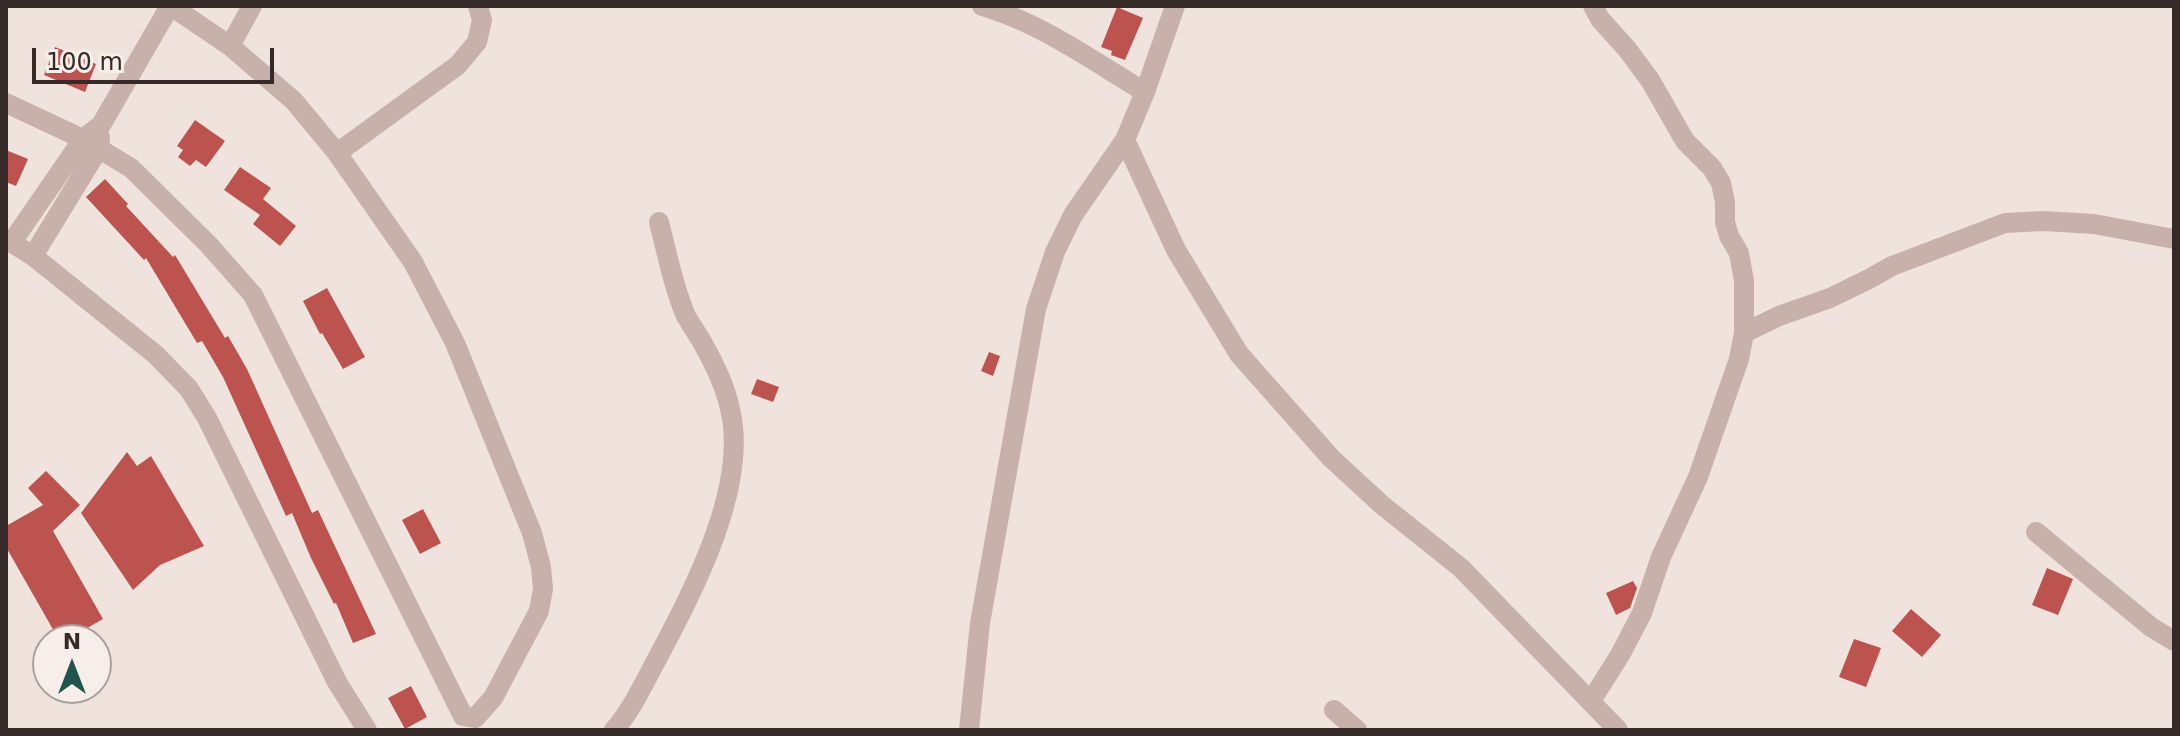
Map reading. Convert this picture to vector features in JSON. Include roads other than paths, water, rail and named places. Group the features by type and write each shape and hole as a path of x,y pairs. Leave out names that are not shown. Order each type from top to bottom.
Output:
{"street":[{"path":"6,103 91,143 131,168 208,244 253,295 463,716 475,718 493,698 539,611 543,589 532,533 455,343 413,262 337,153 294,101 230,46 170,6 91,143 33,256"},
{"path":"230,46 252,6"},
{"path":"337,153 458,65 477,42 482,20 478,6"},
{"path":"982,6 1003,12 1045,33 1145,92"},
{"path":"969,730 980,623 1036,309 1055,252 1073,215 1125,140 1175,6"},
{"path":"1591,701 1642,613 1661,557 1698,477 1739,359 1744,333 1744,281 1739,253 1725,222 1721,183 1712,168 1685,141 1650,80 1593,6"},
{"path":"1125,140 1176,250 1239,354 1331,458 1382,505 1461,568 1618,730"},
{"path":"91,143 9,240 156,355 189,389 207,418 337,682 367,730"},
{"path":"1744,333 1779,316 1830,298 1892,266 2005,223 2043,221 2094,224 2174,239"},
{"path":"614,730 629,711 691,597 711,548 732,471 734,440 725,391 678,297 659,222"},
{"path":"2036,532 2151,627 2174,641"},
{"path":"1334,710 1357,730"}]}
